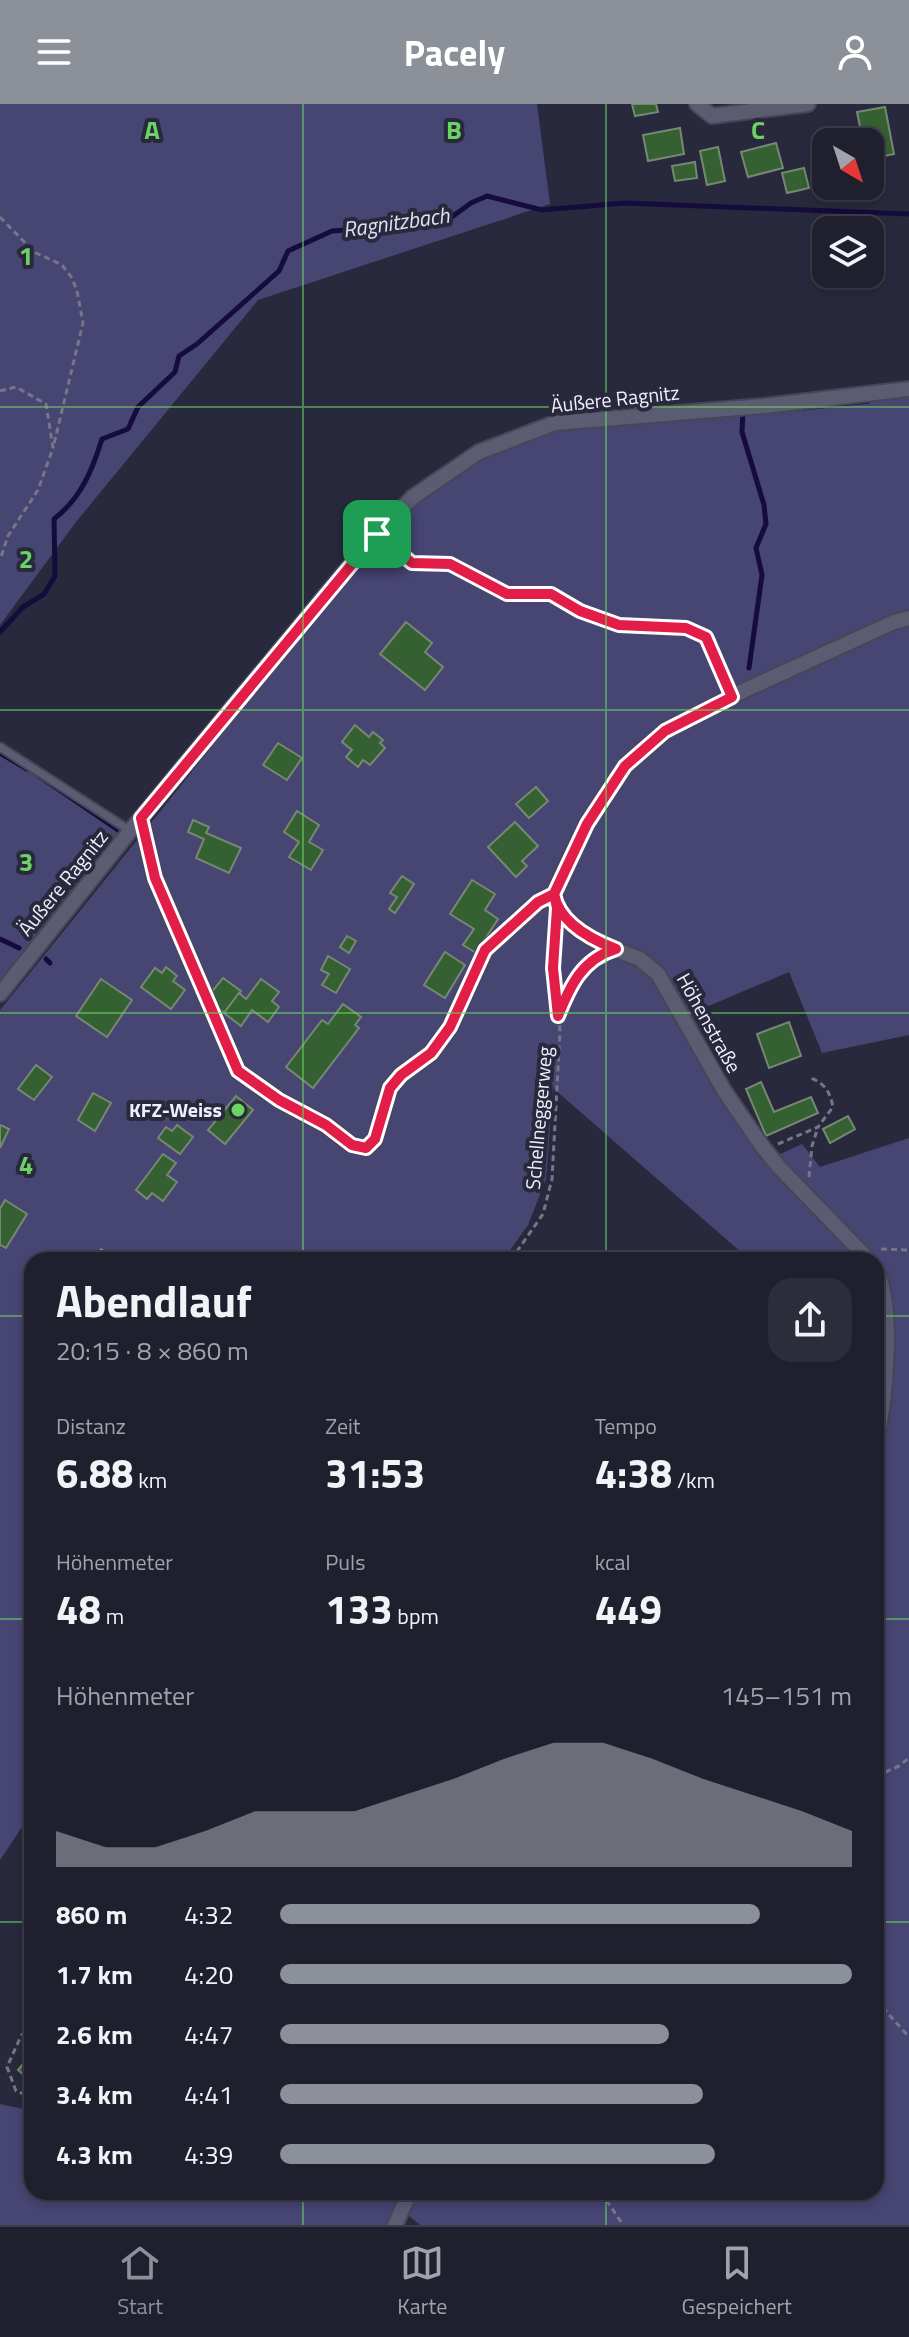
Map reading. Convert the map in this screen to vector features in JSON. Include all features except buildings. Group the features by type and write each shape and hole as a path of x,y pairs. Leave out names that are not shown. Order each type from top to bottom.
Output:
{"street":[{"path":"697,104 712,116 808,104"},
{"name":"Äußere Ragnitz","path":"0,994 130,831 377,534 413,497 479,452 555,423 764,406 909,389"},
{"path":"141,818 155,878 238,1071 279,1100 326,1125 352,1145 366,1148 375,1139 390,1088 401,1075 431,1053 450,1027 485,950 526,911 555,901 587,824 625,766 665,731 732,697 894,622 909,618"},
{"name":"Höhenstraße","path":"555,901 596,942 640,959 658,974 725,1092 762,1146 862,1252"},
{"path":"884,1302 884,1408"},
{"path":"395,2225 406,2200"}],"lane":[{"path":"0,747 130,831"}],"path":[{"path":"0,217 34,252 62,265 77,291 83,323 53,448 38,490 8,536 0,560"},
{"path":"0,391 16,387 46,404 53,448"},
{"path":"377,534 412,563 450,564 507,594 551,594 580,611 619,625 686,628 706,637 732,697"},
{"name":"Schellneggerweg","path":"517,1252 543,1214 552,1179 560,1031 553,968 555,901"},
{"name":"Schellneggerweg","path":"558,1016 569,987 580,972 592,959 616,949"},
{"path":"811,1078 821,1082 830,1094 833,1107 818,1127 812,1146 809,1175 811,1201"},
{"path":"762,1146 781,1144 818,1127"},
{"path":"884,1253 909,1250"},
{"path":"884,1773 909,1758"},
{"path":"884,2009 909,2037"},
{"path":"24,2033 7,2067 16,2091 24,2094"},
{"path":"606,2200 623,2225"}],"shaded area":[{"path":"0,104 537,104 550,204 258,300 76,522 0,625"},
{"path":"909,386 909,1035 822,1053 789,972 692,1013 727,1084 776,1156 802,1144 820,1167 909,1138 909,2225 420,2225 409,2216 405,2225 0,2225 0,2104 24,2109 24,2200 884,2200 884,1252 741,1252 553,1088 546,1179 528,1225 509,1252 24,1252 24,1824 0,1860 0,1010 179,788 372,539 479,452 555,423"},
{"path":"0,747 130,831 14,976 0,981"}],"waterway":[{"name":"Ragnitzbach","path":"0,632 23,607 44,594 55,576 54,519 84,483 102,439 128,429 138,407 175,372 179,356 197,344 279,271 288,251 332,231 402,226 420,215 449,219 487,196 542,210 625,203 909,214"},
{"path":"803,408 868,401"},
{"path":"743,411 742,432 764,505 766,524 756,548 762,575 749,668"},
{"path":"0,753 27,769"},
{"path":"39,776 121,832"},
{"path":"0,939 19,948"},
{"path":"46,959 50,963"}],"place":[{"name":"KFZ-Weiss","path":"238,1110"}],"route":[{"path":"377,534 141,818 155,878 238,1071 279,1100 326,1125 352,1145 366,1148 375,1139 390,1088 401,1075 431,1053 450,1027 485,950 515,920 554,894 557,908 569,921 596,942 616,949 592,959 580,972 569,987 558,1016 553,968 557,908 554,894 587,824 625,766 665,731 732,697 706,637 686,628 619,625 580,611 551,594 507,594 450,564 412,563 377,534"}]}
